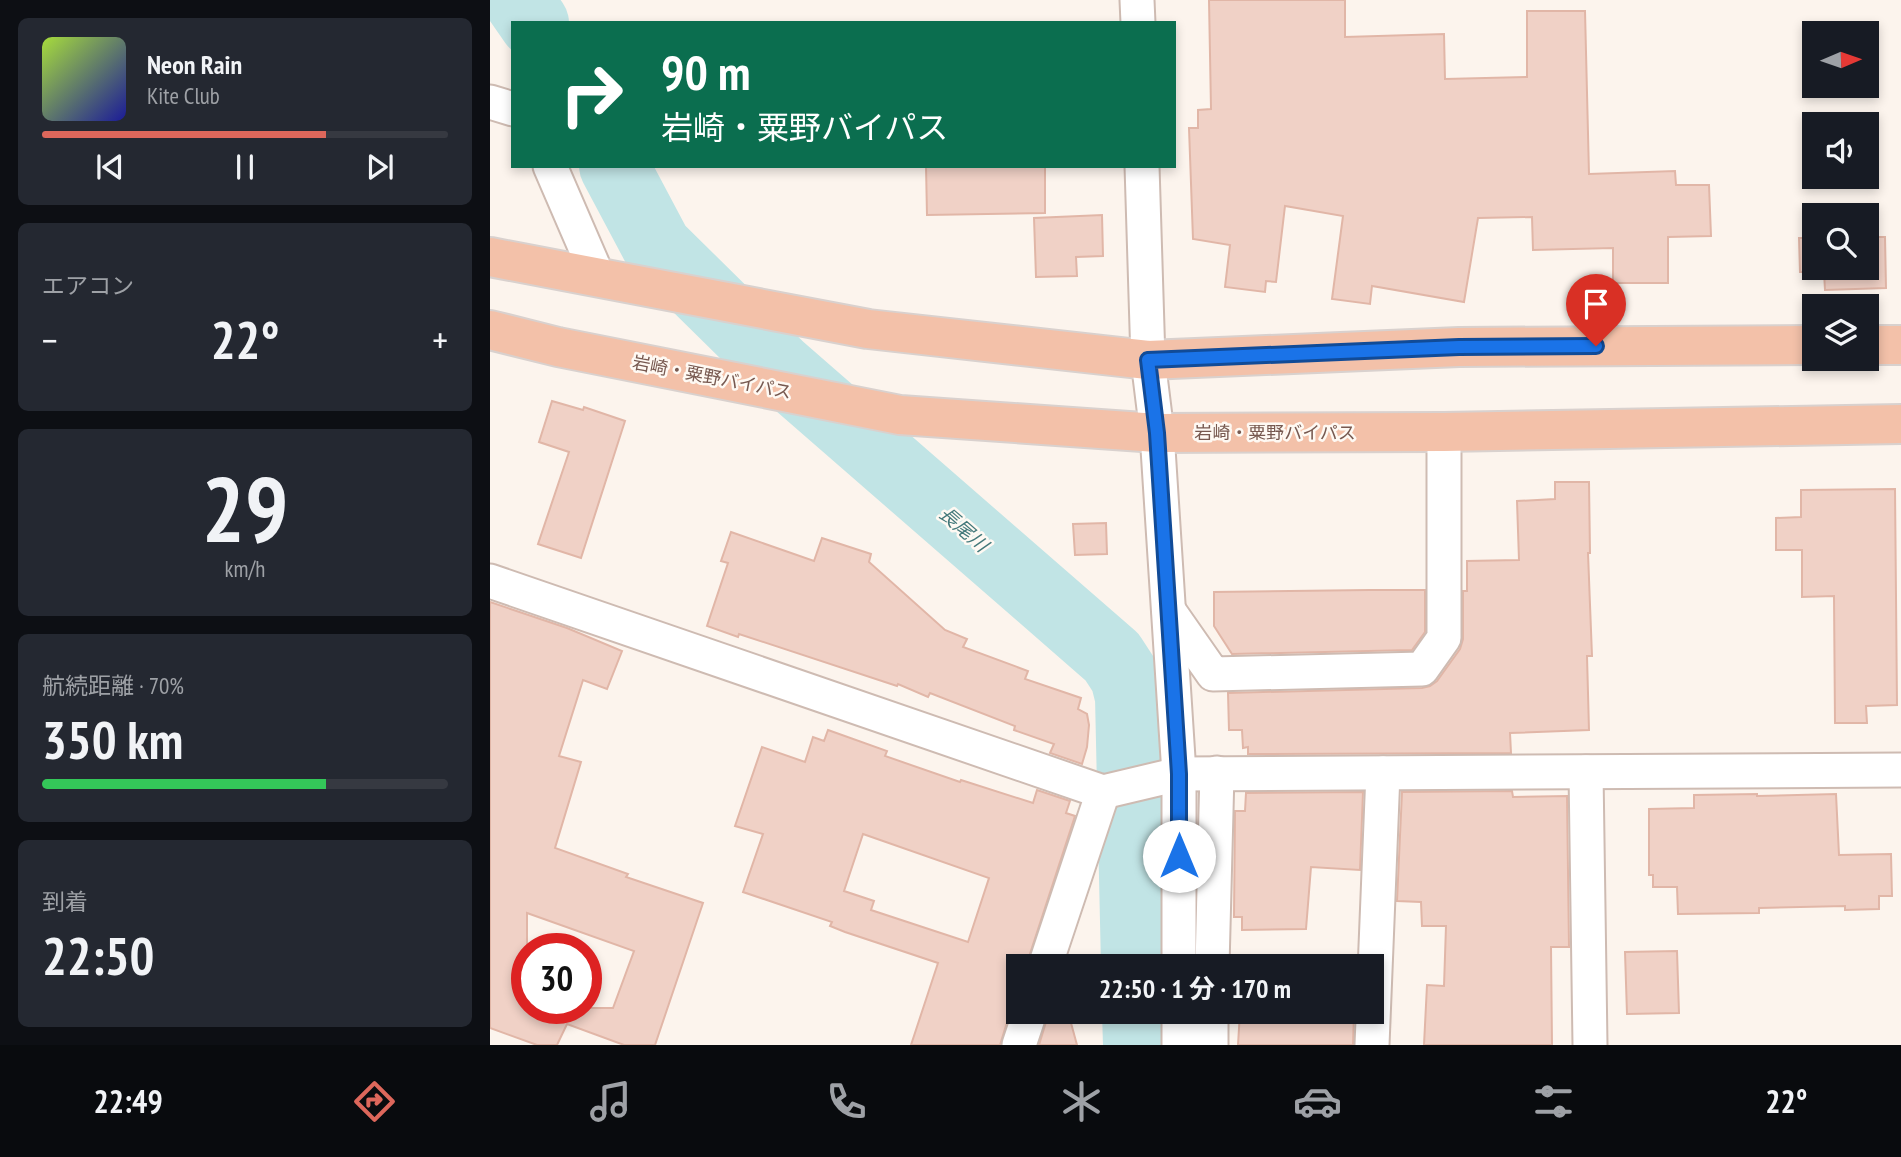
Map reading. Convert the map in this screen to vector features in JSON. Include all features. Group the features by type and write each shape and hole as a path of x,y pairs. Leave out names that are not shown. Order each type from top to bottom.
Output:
{"highway":[{"path":"490,257 869,329 1148,360 1459,347 1802,345"},
{"name":"岩崎・粟野バイパス","path":"490,330 558,347 900,415 1157,433 1444,432 1901,424"},
{"path":"1879,345 1901,345"}],"street":[{"path":"1137,0 1138,21"},
{"path":"490,102 511,108"},
{"path":"551,168 598,276"},
{"path":"1142,168 1148,360 1157,433 1179,774 1179,954"},
{"path":"1168,610 1213,674 1422,669 1444,638 1444,432"},
{"path":"490,581 1103,792 1179,774 1901,770"},
{"path":"1586,772 1590,1045"},
{"path":"1212,954 1217,773"},
{"path":"1372,1045 1383,773"},
{"path":"1049,954 1103,792"},
{"path":"1019,1045 1026,1024"},
{"path":"1179,1024 1179,1045"},
{"path":"1211,1024 1211,1045"}],"building":[{"path":"1209,0 1345,0 1345,37 1444,34 1445,79 1527,77 1527,11 1585,11 1589,174 1675,171 1676,185 1709,185 1711,236 1668,237 1668,283 1613,283 1613,248 1533,250 1532,217 1478,218 1464,302 1372,286 1370,304 1332,299 1343,216 1285,206 1276,282 1266,281 1265,292 1225,287 1230,245 1193,239 1189,128 1198,128 1198,110 1211,109"},
{"path":"926,168 1045,168 1045,213 927,215"},
{"path":"1102,215 1103,256 1076,257 1077,276 1036,277 1034,218"},
{"path":"1879,237 1885,237 1886,288 1825,290 1824,280 1879,280"},
{"path":"1799,238 1802,238 1802,272 1800,272"},
{"path":"552,401 583,410 584,407 625,421 581,558 538,544 569,452 539,442"},
{"path":"1555,482 1589,482 1588,553 1592,656 1587,656 1589,730 1510,733 1511,753 1248,754 1248,747 1243,748 1242,730 1229,730 1228,693 1422,688 1437,681 1460,649 1463,639 1463,591 1467,591 1467,561 1519,560 1517,501 1555,499"},
{"path":"1895,489 1897,705 1866,706 1867,723 1835,723 1834,596 1802,597 1802,550 1776,550 1776,518 1801,517 1801,490"},
{"path":"1106,523 1107,554 1075,555 1073,524"},
{"path":"731,532 814,561 822,538 871,554 869,562 945,630 967,639 963,647 1028,671 1025,679 1081,698 1078,709 1087,714 1089,725 1082,764 1050,753 1054,744 1014,730 1015,726 930,693 928,697 898,684 897,686 707,626 728,563 721,561"},
{"path":"1425,590 1425,632 1412,650 1232,654 1214,626 1214,592"},
{"path":"490,602 567,628 622,651 607,689 583,680 559,756 581,762 555,848 628,874 626,877 703,903 655,1045 624,1045 567,1024 557,1045 537,1045 490,1028"},
{"path":"828,730 887,751 885,756 1033,803 1037,790 1070,801 1066,813 1075,816 1030,954 1006,954 1006,1024 1000,1045 911,1045 938,963 845,932 830,926 832,922 743,892 763,834 735,826 762,747 805,762 813,737 824,741","holes":["863,834 989,878 968,942 871,910 874,901 844,891"]},
{"path":"1512,791 1513,797 1567,796 1569,947 1551,947 1552,1045 1424,1045 1427,985 1444,986 1446,926 1422,926 1421,902 1397,901 1402,792"},
{"path":"1363,792 1360,870 1311,867 1306,929 1242,930 1242,917 1234,917 1235,811 1245,811 1246,793"},
{"path":"1836,794 1839,855 1891,854 1892,896 1879,896 1879,909 1845,910 1845,906 1759,908 1759,913 1678,914 1677,887 1653,887 1653,875 1649,875 1649,809 1694,808 1694,795"},
{"path":"1677,951 1679,1013 1627,1014 1625,952"},
{"path":"1045,1024 1071,1024 1077,1045 1039,1045"},
{"path":"1239,1024 1354,1024 1353,1045 1238,1045"}],"waterway":[{"name":"長尾川","path":"518,0 533,21"},
{"name":"長尾川","path":"615,168 657,247 780,368 1112,657 1125,677 1130,697 1136,954"},
{"name":"長尾川","path":"1137,1024 1138,1045"}],"route":[{"path":"1179,856 1179,774 1157,433 1148,360 1459,347 1596,346"}]}
